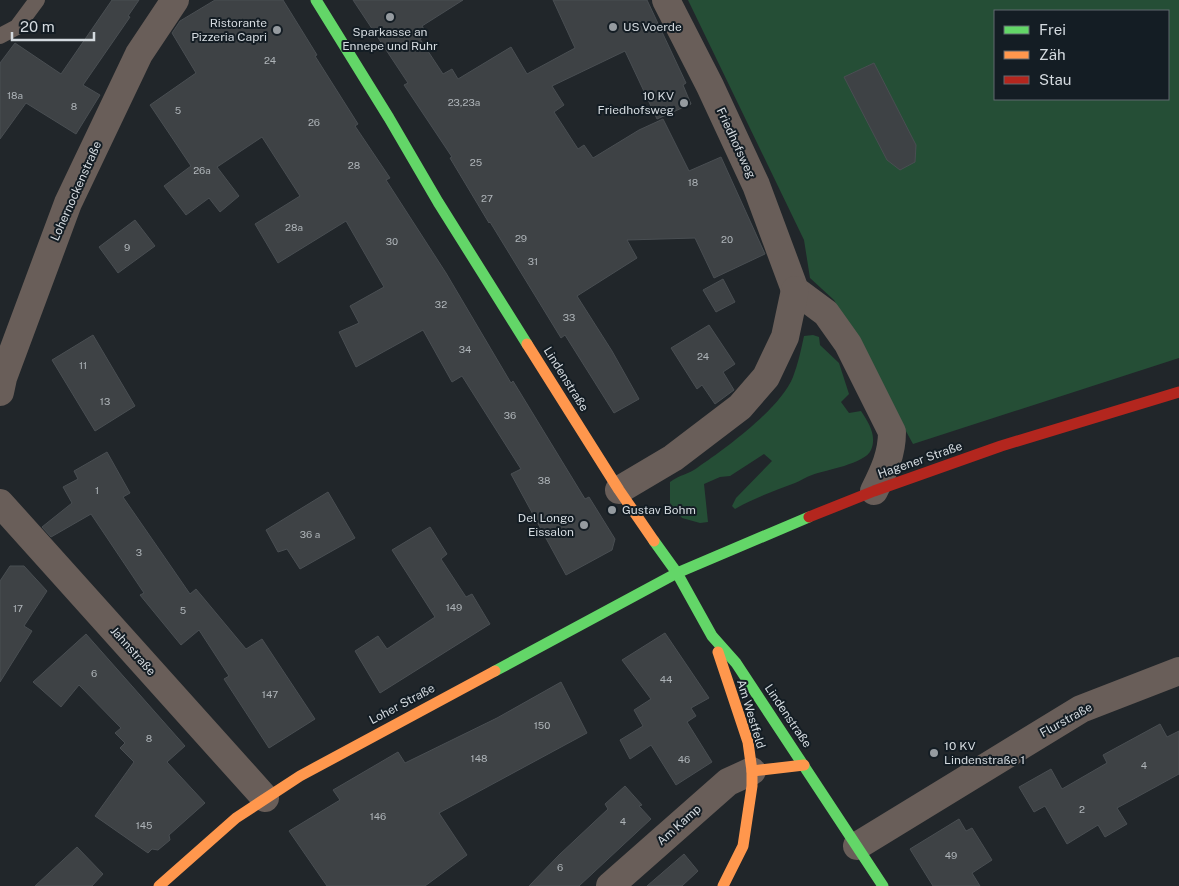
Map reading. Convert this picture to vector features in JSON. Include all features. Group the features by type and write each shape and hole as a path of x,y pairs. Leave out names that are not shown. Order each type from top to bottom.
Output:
{"main road":[{"name":"Lindenstraße","path":"316,0 438,202 619,490 677,573 712,636 736,663 883,886"},
{"name":"Hagener Straße","path":"677,573 776,530 874,491 1001,446 1179,392"},
{"name":"Loher Straße","path":"159,886 229,824 300,776 376,733 677,573"},
{"name":"Am Westfeld","path":"712,636 748,742 752,771 752,786 743,846 723,886"},
{"name":"Lindenstraße","path":"752,771 804,765"}],"street":[{"name":"Lohernockenstraße","path":"0,392 3,378 68,203 140,54 175,0"},
{"name":"Friedhofsweg","path":"666,0 710,86 756,185 795,290"},
{"path":"619,490 672,458 740,407 766,377 784,337 795,290 826,313 848,344 892,432 892,447 885,469 874,491"},
{"name":"Jahnstraße","path":"0,502 265,798"},
{"name":"Flurstraße","path":"857,846 1081,709 1179,671"},
{"name":"Am Kamp","path":"610,886 728,782 752,771"}],"lane":[{"path":"0,36 18,27 37,0"}],"green space":[{"path":"688,0 1179,0 1179,358 913,444 834,300 810,278 804,240"},
{"path":"813,335 819,337 820,345 839,363 849,394 841,402 849,413 861,411 873,435 871,450 867,455 853,463 810,476 735,509 732,506 736,498 772,461 764,454 730,476 720,477 704,484 708,522 700,523 682,518 670,503 670,482 709,460 737,439 777,402 793,377 804,336"}],"building":[{"path":"112,0 139,0 128,16 130,17 83,85 100,95 76,134 26,103 0,139 0,63 15,43 61,74"},
{"path":"215,0 283,0 317,55 315,56 358,124 355,126 390,178 386,180 446,273 511,383 513,381 585,499 589,497 615,539 612,550 566,575 511,474 521,469 462,376 452,382 423,330 356,367 339,332 359,323 350,306 384,287 346,221 278,263 255,224 300,196 262,137 217,167 239,196 220,212 209,198 186,215 164,186 191,166 150,105 196,73 172,33 180,21"},
{"path":"353,0 463,0 422,26 427,34 420,39 443,74 452,69 458,79 511,47 527,74 575,48 553,0 647,0 686,83 683,85 691,104 657,119 625,51 552,86 564,105 554,112 578,149 584,145 593,158 639,130 663,119 689,171 721,157 765,254 714,278 695,238 627,240 637,258 577,296 612,351 639,399 614,413 565,335 561,338 489,223 450,158 452,157 404,85 408,83"},
{"path":"874,63 916,145 915,162 900,170 887,160 844,77"},
{"path":"135,220 155,246 118,273 99,247"},
{"path":"723,279 735,302 716,312 703,290"},
{"path":"709,325 735,364 723,372 734,390 715,404 702,385 697,389 671,348"},
{"path":"93,335 135,406 95,431 52,360"},
{"path":"107,452 130,493 123,497 190,594 196,589 246,649 262,639 315,719 269,748 224,679 229,676 199,630 181,645 140,595 144,593 91,514 51,537 42,527 72,503 63,487 78,479 74,471"},
{"path":"328,492 355,538 300,569 287,549 278,552 266,530"},
{"path":"430,527 447,554 441,559 466,597 472,594 490,624 380,693 355,651 378,636 387,649 435,617 392,550"},
{"path":"10,566 24,566 47,591 24,626 32,631 0,682 0,581"},
{"path":"665,633 709,698 691,708 696,716 687,722 712,762 676,785 651,745 630,759 620,740 643,726 634,710 651,699 622,660"},
{"path":"86,634 185,746 167,762 205,803 169,835 170,840 158,850 152,849 148,853 95,816 134,762 120,748 125,743 115,733 121,728 79,685 61,707 33,682"},
{"path":"561,682 587,733 439,813 467,855 425,886 327,886 289,831 340,800 333,790 398,752 405,763 497,718"},
{"path":"1160,724 1167,737 1179,731 1179,774 1117,808 1127,824 1105,837 1098,825 1067,844 1045,806 1034,812 1019,787 1051,769 1062,789 1107,763 1103,755"},
{"path":"625,786 642,805 639,806 651,819 579,886 529,886 608,809 605,804"},
{"path":"959,819 966,831 972,828 992,860 972,873 980,886 933,886 910,849"},
{"path":"77,847 103,874 92,886 35,886"},
{"path":"684,854 698,871 682,886 647,886"}],"traffic: fast":[{"path":"316,0 438,202 527,344"},
{"path":"495,671 677,573 809,517"},
{"path":"654,541 677,573 712,636 736,663 883,886"}],"traffic: slow":[{"path":"527,344 619,490 654,541"},
{"path":"718,652 748,742 752,771 752,786 743,846 723,886"},
{"path":"159,886 236,818 300,776 495,671"},
{"path":"752,771 804,765"}],"traffic: jam":[{"path":"809,517 874,491 1001,446 1179,392"}],"place":[{"name":"Sparkasse an Ennepe und Ruhr","path":"390,17"},
{"name":"US Voerde","path":"613,27"},
{"name":"Ristorante Pizzeria Capri","path":"277,30"},
{"name":"10 KV Friedhofsweg","path":"684,103"},
{"name":"Gustav Bohm","path":"612,510"},
{"name":"Del Longo Eissalon","path":"584,525"},
{"name":"10 KV Lindenstraße 1","path":"934,753"}]}
